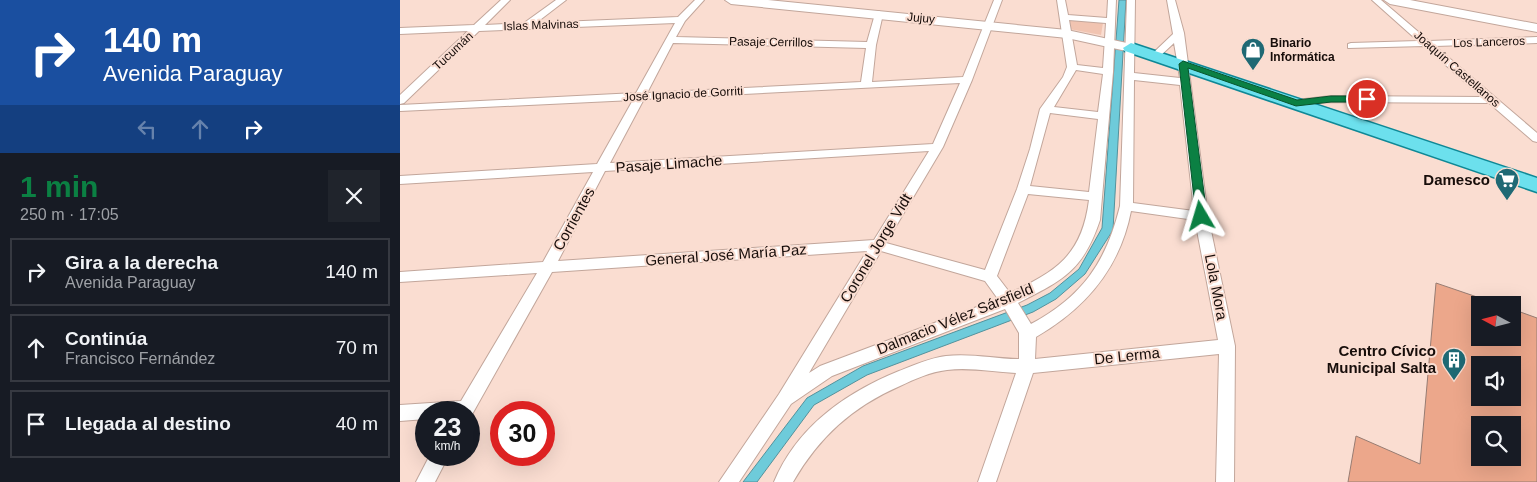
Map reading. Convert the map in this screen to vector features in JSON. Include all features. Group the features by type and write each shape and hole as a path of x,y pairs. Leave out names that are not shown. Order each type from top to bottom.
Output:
{"main road":[{"name":"Jujuy","path":"731,0 1067,34 1131,48"},
{"path":"1390,0 1537,28"},
{"path":"1131,48 1156,55 1184,73 1296,103 1537,185"}],"street":[{"name":"Tucumán","path":"400,101 506,0"},
{"path":"526,26 562,0"},
{"name":"Corrientes","path":"470,401 602,169 682,20 700,0"},
{"name":"Coronel Jorge Vidt","path":"728,482 785,399 937,147 967,80 998,0"},
{"path":"987,482 1026,367 1029,345 1025,330 990,277 1023,189 1045,109 1068,77 1072,66 1061,0"},
{"name":"Dalmacio Vélez Sársfield","path":"785,399 826,371 1006,302 1045,283 1060,273 1076,258 1086,240 1093,220 1108,72 1112,0"},
{"path":"1025,330 1064,312 1103,269 1115,248 1126,206 1131,0"},
{"name":"Lola Mora","path":"1171,0 1179,33 1201,216 1227,346 1225,482"},
{"name":"Joaquín Castellanos","path":"1376,0 1537,139"},
{"path":"866,85 871,45 879,14"},
{"path":"1065,17 1111,21"},
{"name":"Islas Malvinas","path":"400,31 682,20"},
{"path":"1156,55 1179,33"},
{"name":"Pasaje Cerrillos","path":"671,40 871,45"},
{"name":"Los Lanceros","path":"1351,46 1537,40"},
{"path":"1072,66 1108,72"},
{"path":"1130,76 1184,73"},
{"name":"José Ignacio de Gorriti","path":"400,108 967,80"},
{"path":"1296,103 1331,99 1492,100"},
{"path":"1045,109 1104,116"},
{"name":"Pasaje Limache","path":"400,180 937,147"},
{"path":"1023,189 1096,197"},
{"path":"1126,206 1201,216"},
{"name":"General José María Paz","path":"400,277 877,245 990,277"},
{"name":"De Lerma","path":"783,482 797,456 818,430 840,410 865,392 927,367 948,363 1026,367 1227,346"},
{"path":"400,413 415,412"},
{"path":"425,482 434,466"}],"shaded area":[{"path":"1069,20 1103,23 1101,35 1069,29"}],"water":[{"path":"1119,0 1126,0 1113,230 1085,274 1056,299 1033,312 867,375 814,405 757,482 743,482 807,398 863,366 1027,305 1050,293 1079,269 1102,228"}],"building":[{"name":"Centro Cívico Municipal Salta","path":"1436,283 1474,296 1471,296 1471,346 1521,346 1521,312 1537,318 1537,482 1348,482 1356,436 1420,464"}],"place":[{"name":"Binario Informática","path":"1253,71"},
{"name":"Damesco","path":"1507,201"},
{"name":"Centro Cívico Municipal Salta","path":"1454,381"}],"route":[{"path":"1201,216 1183,64 1296,103 1331,99 1367,99"}]}
